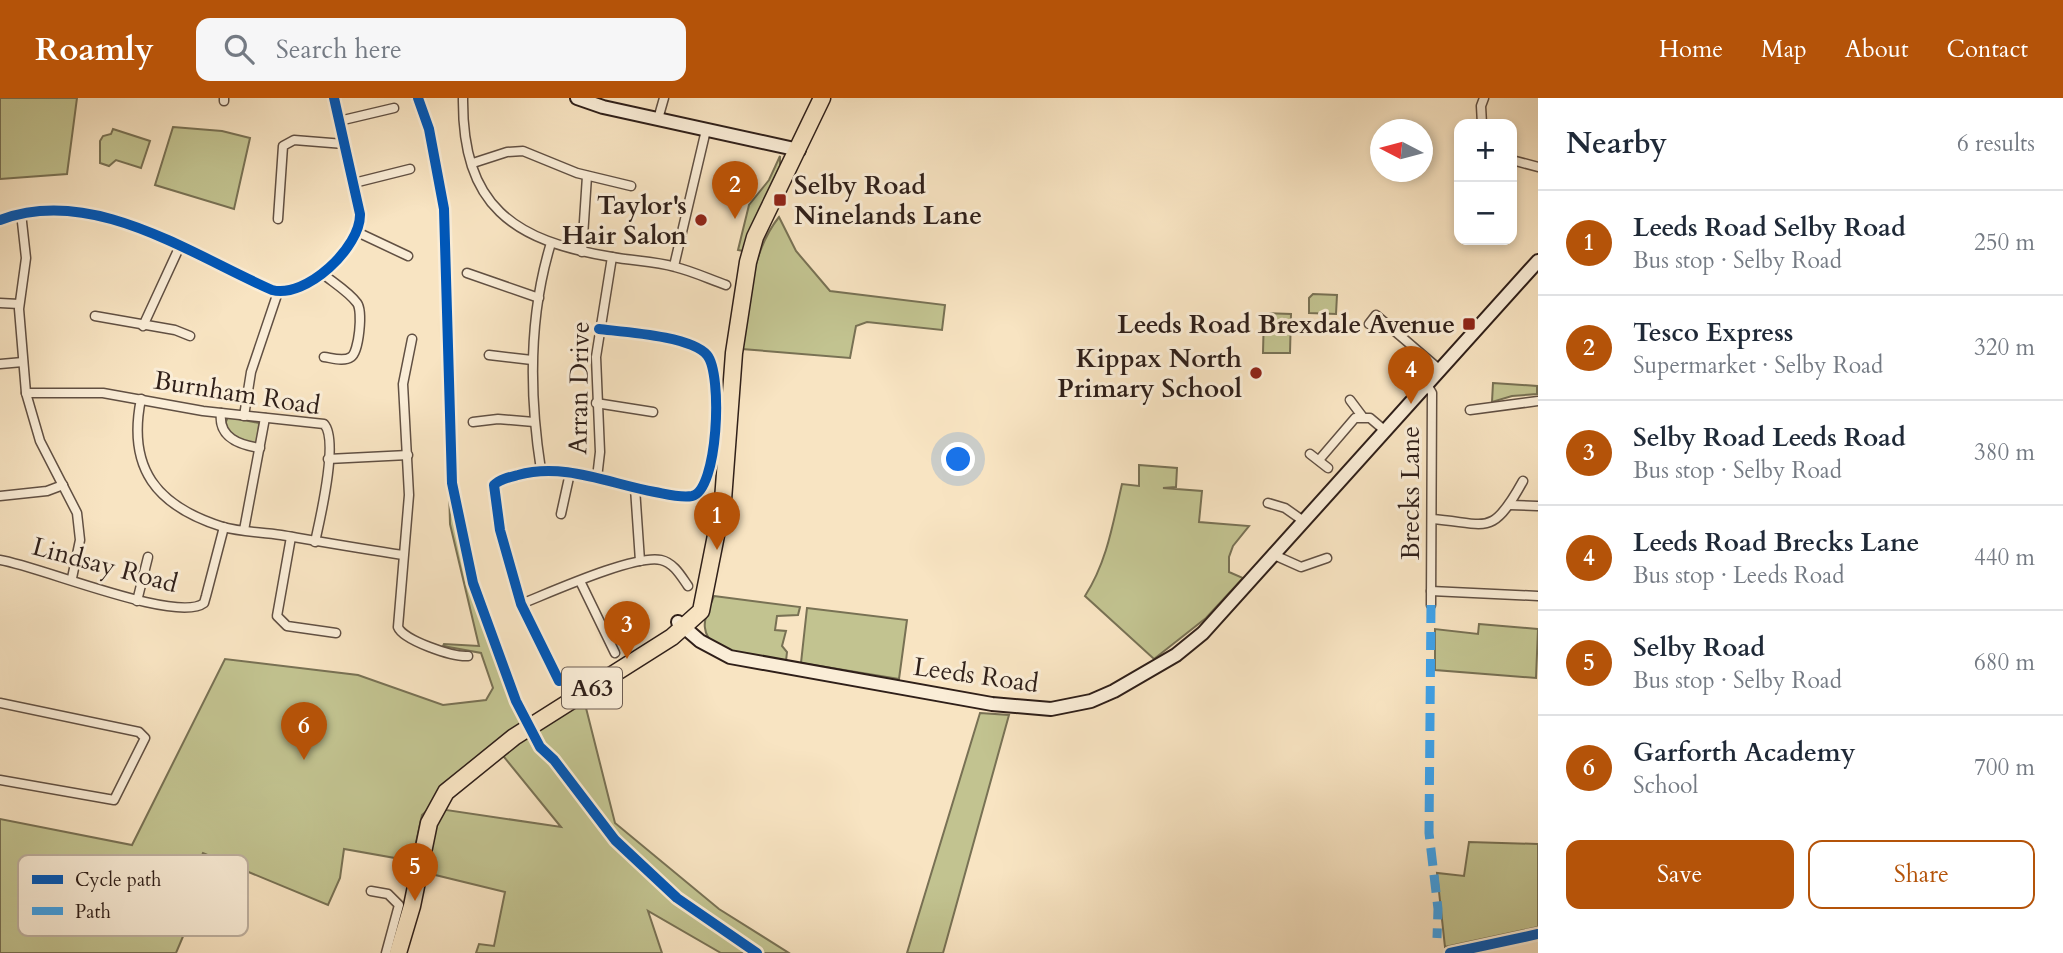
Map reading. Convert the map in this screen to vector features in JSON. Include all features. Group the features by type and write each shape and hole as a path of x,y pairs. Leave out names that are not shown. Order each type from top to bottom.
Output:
{"highway":[{"name":"A63","path":"391,951 412,906 429,823 437,806 466,774 514,737 666,639 701,611 723,500 734,353 748,262 762,222 822,98"}],"main road":[{"path":"577,98 799,150"},
{"name":"Leeds Road","path":"685,622 705,644 718,653 734,658 992,704 1062,708 1102,697 1176,655 1203,633 1383,429 1538,261"}],"street":[{"path":"0,220 21,213 62,209 101,214 278,292 301,287 323,274 357,232 360,214 334,98"},
{"path":"463,98 465,128 473,163 486,195 502,216 522,232 582,251 674,266 726,285"},
{"path":"658,119 664,98"},
{"path":"1482,119 1481,106 1484,98"},
{"path":"339,121 394,108"},
{"path":"674,266 706,130"},
{"path":"278,219 283,146 294,140 344,144"},
{"path":"473,163 501,153 523,151 587,176 631,186"},
{"path":"1517,161 1538,167"},
{"path":"354,183 410,169"},
{"path":"582,251 587,176"},
{"path":"21,213 26,258 19,304 26,393 40,441 77,513 80,533 72,578"},
{"path":"357,232 408,256"},
{"path":"541,470 534,422 532,360 539,298 551,243"},
{"path":"143,326 179,248"},
{"name":"Arran Drive","path":"597,478 600,452 596,403 599,329 612,257"},
{"path":"467,273 539,298"},
{"path":"323,274 356,302 361,315 356,350 352,356 345,359 324,357"},
{"path":"244,416 251,372 278,292"},
{"path":"0,303 19,304"},
{"path":"1368,324 1376,315 1439,369"},
{"path":"96,316 175,330 190,336"},
{"path":"559,681 521,604 499,530 493,488 499,481 541,470 597,478 680,496 695,495 701,491 716,431 714,372 709,358 694,347 656,337 599,329"},
{"path":"412,339 403,384 408,504 398,630 406,637 450,654 467,656"},
{"path":"489,355 532,360"},
{"path":"0,364 23,362"},
{"name":"Brecks Lane","path":"1426,383 1432,393 1431,605"},
{"name":"Burnham Road","path":"26,393 103,393 221,413 324,424 329,433 328,459 315,542"},
{"path":"141,399 135,439 145,473 168,498 195,515 224,527 403,555"},
{"path":"1350,400 1362,416"},
{"path":"1470,410 1538,401"},
{"path":"596,403 653,412"},
{"path":"221,413 221,427 229,437 242,444 260,448"},
{"path":"244,530 265,418"},
{"path":"1319,460 1355,418 1370,418 1383,429"},
{"path":"473,422 498,419 534,422"},
{"path":"1310,454 1328,468"},
{"path":"328,459 408,455"},
{"path":"561,514 570,473"},
{"path":"1432,519 1484,525 1509,505 1523,481"},
{"path":"0,496 47,491 63,485"},
{"path":"635,488 640,561"},
{"path":"1268,503 1285,508 1302,520"},
{"path":"1509,505 1537,506"},
{"name":"Lindsay Road","path":"0,560 72,578 137,601 187,608 204,603 224,527"},
{"path":"290,537 276,616 286,626 336,634"},
{"path":"1272,554 1301,567 1328,558"},
{"path":"137,601 148,556"},
{"path":"521,604 640,561 666,561 688,586"},
{"path":"580,581 615,653"},
{"path":"1431,591 1538,596"},
{"path":"0,703 139,732 144,736 144,743 114,800 0,780"},
{"path":"371,891 388,894 399,905 391,951 376,945"}],"green space":[{"path":"0,98 77,98 67,174 0,179"},
{"path":"173,127 222,131 250,138 234,209 155,185"},
{"path":"113,129 150,141 141,168 116,160 109,166 100,163 100,141 103,136 111,134"},
{"path":"780,156 780,166 743,251 738,250 749,205 769,180"},
{"path":"779,217 796,251 830,291 945,305 942,330 867,322 856,326 850,358 742,349 756,263 769,231"},
{"path":"1313,294 1337,295 1336,314 1309,313 1309,298"},
{"path":"1264,313 1291,314 1290,353 1263,353"},
{"path":"1493,383 1537,386 1537,394 1512,396 1492,402"},
{"path":"447,411 453,411 458,505 464,542 488,622 509,674 532,719 422,815 412,861 344,849 340,878 328,905 248,872 248,855 18,855 18,936 183,936 176,953 0,953 0,819 132,845 225,659 358,675 443,705 486,700 493,688 481,653 443,646 479,646 450,524"},
{"path":"228,417 259,423 258,442 254,445 233,436 224,426"},
{"path":"1139,465 1177,468 1176,487 1163,488 1202,491 1199,522 1249,526 1233,546 1229,557 1229,572 1243,578 1206,618 1154,659 1085,596 1104,556 1122,484 1139,486"},
{"path":"714,596 800,607 798,615 777,616 775,630 786,631 782,646 787,652 786,661 738,655 716,646 705,628 706,615"},
{"path":"807,608 907,620 899,679 801,663"},
{"path":"1479,624 1538,629 1536,678 1435,670 1435,629 1478,634"},
{"path":"584,700 615,823 719,909 789,953 721,953 648,911 662,953 476,953 479,944 494,946 505,892 427,873 420,893 440,809 561,827 500,752"},
{"path":"980,713 1009,715 943,953 907,953"},
{"path":"1469,842 1538,844 1538,927 1445,947 1437,873 1464,876"}],"marked path":[{"path":"1431,605 1429,833 1438,909 1437,938"}],"cycle path":[{"path":"0,220 35,211 70,211 105,217 140,228 272,290 286,291 300,287 315,279 342,255 358,227 360,214 334,98"},
{"path":"418,98 429,129 444,209 452,483 473,583 516,701 540,747 554,760 615,840 677,898 757,953"},
{"path":"559,681 521,604 500,530 494,485 518,475 552,471 587,476 668,495 692,496 701,489 708,475 715,431 715,384 707,355 687,343 672,339 599,329"},
{"path":"1450,953 1538,934"}],"place":[{"name":"Selby Road Ninelands Lane","path":"780,200"},
{"name":"Tesco Express","path":"735,219"},
{"name":"Taylor's Hair Salon","path":"701,220"},
{"name":"Leeds Road Brexdale Avenue","path":"1469,324"},
{"name":"Kippax North Primary School","path":"1256,373"},
{"name":"Leeds Road Brecks Lane","path":"1411,404"},
{"name":"Leeds Road Selby Road","path":"717,550"},
{"name":"Selby Road Leeds Road","path":"627,659"},
{"name":"Garforth Academy","path":"304,760"},
{"name":"Selby Road","path":"415,901"}]}
